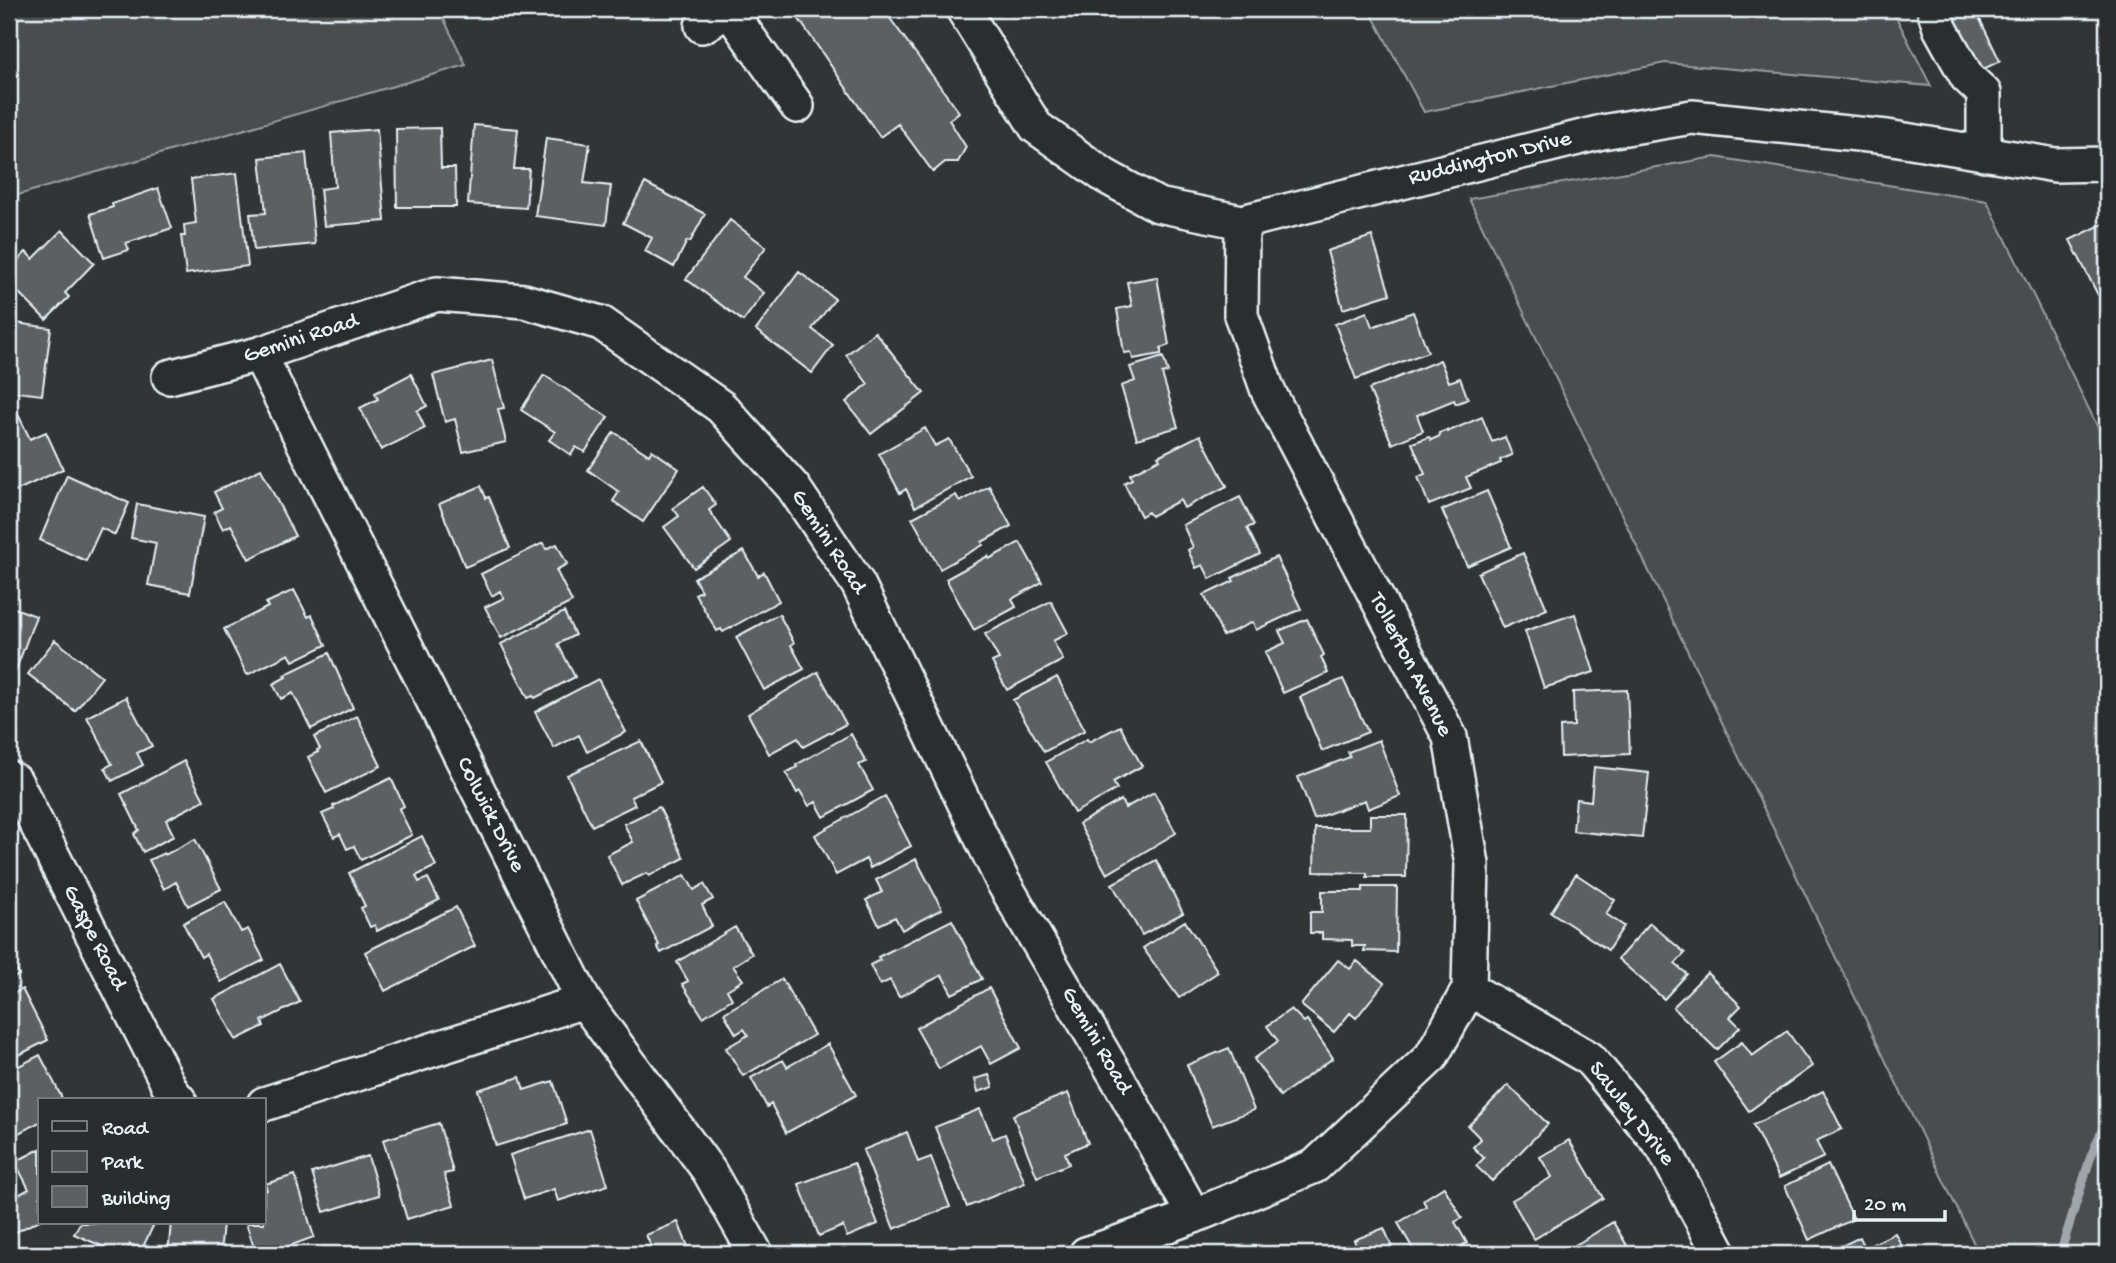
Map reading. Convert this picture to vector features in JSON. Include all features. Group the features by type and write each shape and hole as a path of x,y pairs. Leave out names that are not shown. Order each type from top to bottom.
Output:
{"street":[{"name":"Ruddington Drive","path":"963,9 1036,127 1105,176 1158,205 1242,222 1590,135 1692,117 1887,137 2055,165 2107,163"},
{"path":"1934,9 1940,28 1966,78 1984,93 1984,154"},
{"path":"721,15 797,106"},
{"name":"Tollerton Avenue","path":"1086,1254 1194,1216 1315,1166 1432,1057 1469,989 1472,864 1450,737 1268,391 1241,315 1242,222"},
{"name":"Gemini Road","path":"170,377 259,354 437,294 524,301 601,323 721,407 793,487 858,584 1003,883 1122,1086 1194,1216"},
{"name":"Colwick Drive","path":"259,354 583,1001 709,1171 756,1254"},
{"name":"Gaspe Road","path":"9,778 15,781 172,1093 177,1098"},
{"name":"Sawley Drive","path":"1469,989 1589,1058 1663,1147 1720,1254"},
{"path":"266,1103 583,1001"}],"green space":[{"path":"9,9 439,9 466,65 11,197"},
{"path":"1369,9 1892,9 1931,86 1665,63 1424,112"},
{"path":"1715,157 1987,201 2107,446 2107,1254 1979,1254 1469,199"}],"building":[{"path":"792,9 883,9 959,112 949,120 966,147 958,162 945,162 933,172 898,124 880,137"},
{"path":"1937,9 1975,9 2000,61 1967,77"},
{"path":"474,125 518,129 514,169 529,169 526,208 468,204"},
{"path":"440,128 441,168 455,168 456,207 397,207 396,129"},
{"path":"377,129 385,221 324,226 320,189 335,187 331,133"},
{"path":"546,138 590,144 584,183 611,186 606,225 535,216"},
{"path":"306,153 315,244 254,250 250,214 266,213 260,158"},
{"path":"237,173 248,266 186,274 181,236 185,236 184,225 196,223 191,179"},
{"path":"645,183 705,214 674,267 645,251 652,238 623,223"},
{"path":"158,188 172,228 126,243 129,250 104,258 90,214"},
{"path":"730,220 766,247 743,277 764,293 743,321 686,279"},
{"path":"2107,222 2107,290 2098,295 2070,240"},
{"path":"62,230 94,263 65,293 69,297 46,320 9,283 15,278 9,269 26,252 33,259"},
{"path":"1372,236 1390,294 1343,309 1327,251"},
{"path":"799,272 835,299 812,329 833,345 812,373 756,330"},
{"path":"1157,277 1169,345 1161,348 1161,354 1133,359 1131,352 1124,353 1117,309 1132,306 1127,282"},
{"path":"1367,312 1372,327 1413,312 1428,352 1356,379 1335,324"},
{"path":"9,322 51,328 42,395 9,391"},
{"path":"875,332 924,393 871,434 846,402 868,384 846,355"},
{"path":"1163,357 1168,372 1162,374 1178,427 1137,439 1121,386 1135,381 1130,367"},
{"path":"492,360 504,408 498,409 506,442 463,452 455,419 445,422 433,375"},
{"path":"1440,360 1449,382 1460,378 1468,399 1456,404 1454,400 1417,415 1423,431 1392,444 1369,389"},
{"path":"411,374 427,406 417,411 425,428 381,450 360,408 378,399 375,393"},
{"path":"544,375 608,417 585,452 576,447 571,455 549,440 555,432 521,410"},
{"path":"14,406 30,439 46,432 63,469 9,494 9,409"},
{"path":"1482,417 1492,442 1505,437 1512,455 1500,460 1501,463 1466,477 1471,488 1429,505 1418,477 1425,474 1412,443 1429,437 1431,440 1440,436 1439,433"},
{"path":"925,428 935,446 949,439 971,476 915,507 906,489 900,493 879,454"},
{"path":"614,432 649,455 652,450 679,469 643,522 613,501 619,492 588,470"},
{"path":"1200,435 1227,486 1184,508 1180,500 1151,516 1148,512 1141,516 1124,483 1132,479 1130,474"},
{"path":"261,469 295,536 249,559 231,525 223,529 214,512 222,508 214,492"},
{"path":"67,475 129,503 115,535 101,528 86,561 40,540"},
{"path":"481,486 486,498 489,497 510,548 465,567 439,504"},
{"path":"989,486 1011,526 940,569 912,518 956,495 960,502"},
{"path":"703,487 716,505 709,510 731,542 694,568 664,527 679,516 673,508"},
{"path":"1487,491 1511,547 1467,566 1442,510"},
{"path":"1240,497 1254,525 1247,528 1260,554 1210,579 1203,565 1196,568 1188,550 1193,547 1183,525"},
{"path":"137,504 204,517 190,593 148,585 156,543 131,538"},
{"path":"1020,542 1042,582 1012,599 1016,607 974,630 946,579"},
{"path":"543,543 546,549 557,544 567,564 556,570 572,602 501,638 485,607 504,598 500,591 492,596 481,574"},
{"path":"744,551 758,576 764,572 779,601 723,632 721,629 717,631 695,594 701,591 694,578"},
{"path":"1523,553 1547,609 1503,628 1478,573"},
{"path":"1276,557 1301,609 1256,630 1253,622 1223,636 1204,595"},
{"path":"294,590 308,617 312,615 326,645 293,661 289,654 247,675 224,629 268,607 266,603"},
{"path":"9,599 15,601 12,607 36,616 14,675 9,673"},
{"path":"1051,601 1068,633 1053,641 1063,660 1007,690 992,662 999,659 985,634"},
{"path":"564,612 575,635 558,644 575,677 535,698 528,698 501,644"},
{"path":"779,614 804,669 764,690 736,637"},
{"path":"1575,614 1594,672 1544,688 1525,631"},
{"path":"1307,619 1324,655 1321,657 1328,673 1283,693 1265,652 1285,643 1279,631"},
{"path":"55,640 102,677 75,711 28,674"},
{"path":"329,653 353,708 311,729 293,693 281,699 273,684 286,677 284,675"},
{"path":"818,672 846,724 803,747 798,738 769,754 748,714"},
{"path":"1057,677 1085,730 1044,752 1013,700"},
{"path":"598,679 626,732 587,752 579,735 554,748 535,712"},
{"path":"1343,679 1368,732 1322,751 1300,697"},
{"path":"1627,690 1630,754 1561,757 1560,727 1574,726 1573,692"},
{"path":"126,697 152,746 137,753 143,765 112,781 105,768 112,764 87,717"},
{"path":"357,716 381,766 326,793 308,757 320,749 314,737"},
{"path":"1120,726 1142,766 1113,782 1117,789 1074,813 1046,762 1087,739 1089,742"},
{"path":"851,734 866,762 859,765 873,790 824,817 816,802 809,806 800,791 797,793 786,773"},
{"path":"1379,740 1400,796 1368,809 1365,800 1314,819 1298,777 1350,757 1348,752"},
{"path":"641,741 661,782 631,797 635,805 592,826 567,775"},
{"path":"184,761 204,800 166,820 174,836 143,852 134,834 139,830 121,794"},
{"path":"1594,767 1649,773 1642,838 1573,831 1576,799 1591,801"},
{"path":"391,778 404,806 399,809 412,835 361,860 354,846 347,849 340,834 334,837 322,814"},
{"path":"1154,792 1176,833 1107,874 1079,824 1121,800 1125,808"},
{"path":"885,796 911,846 870,868 866,859 836,875 815,835"},
{"path":"659,807 684,858 649,876 647,873 622,885 607,855 633,842 624,824"},
{"path":"1370,815 1407,815 1406,877 1367,877 1367,873 1314,872 1315,828 1370,828"},
{"path":"422,836 436,866 416,876 419,882 428,878 439,900 377,931 375,925 370,927 361,908 365,906 349,873"},
{"path":"195,839 221,889 188,906 176,882 164,889 149,860"},
{"path":"916,859 942,909 902,930 895,917 879,925 866,900 882,892 876,880"},
{"path":"1156,860 1183,913 1142,935 1112,884"},
{"path":"1576,874 1615,900 1606,914 1624,926 1608,950 1551,912"},
{"path":"685,875 694,890 704,884 713,899 702,905 712,926 661,953 636,901"},
{"path":"1363,887 1397,887 1396,952 1364,951 1365,946 1352,946 1352,940 1322,939 1322,933 1310,933 1310,912 1322,912 1322,891 1363,891"},
{"path":"225,902 241,932 248,929 264,960 221,982 206,954 201,957 183,923"},
{"path":"456,907 475,946 385,991 365,952"},
{"path":"952,920 982,979 952,994 942,975 899,997 890,980 880,985 870,965 880,960 878,957"},
{"path":"1185,921 1218,972 1179,998 1143,948"},
{"path":"1650,923 1685,953 1675,964 1687,974 1664,999 1618,959"},
{"path":"735,927 752,954 733,966 743,980 727,990 732,999 703,1017 682,984 688,981 677,962"},
{"path":"9,955 19,975 9,980"},
{"path":"1338,960 1350,969 1357,961 1384,983 1356,1018 1350,1013 1334,1032 1301,1005"},
{"path":"280,964 300,1002 262,1021 264,1026 236,1040 214,999"},
{"path":"1707,973 1741,1006 1730,1017 1740,1027 1717,1050 1673,1007"},
{"path":"782,979 814,1035 743,1076 726,1048 748,1035 744,1029 736,1034 724,1013"},
{"path":"989,988 1021,1048 991,1064 981,1046 939,1069 916,1028"},
{"path":"22,989 48,1040 9,1060 9,996"},
{"path":"1291,1009 1304,1022 1307,1020 1333,1058 1280,1096 1254,1059 1278,1041 1267,1026"},
{"path":"1787,1031 1812,1066 1749,1111 1714,1062 1742,1042 1752,1056"},
{"path":"828,1044 856,1095 786,1133 771,1104 767,1107 751,1078 783,1060 787,1067"},
{"path":"1229,1048 1254,1110 1212,1126 1187,1065"},
{"path":"40,1055 62,1098 38,1098 38,1123 9,1138 11,1107 9,1071"},
{"path":"989,1075 993,1087 978,1092 975,1079"},
{"path":"520,1077 524,1090 553,1081 567,1124 496,1146 478,1090"},
{"path":"1508,1085 1548,1124 1492,1181 1476,1166 1484,1158 1473,1147 1481,1139 1468,1126"},
{"path":"1823,1091 1842,1129 1816,1141 1824,1157 1779,1178 1753,1125"},
{"path":"1068,1093 1088,1143 1065,1153 1069,1164 1037,1177 1013,1115"},
{"path":"980,1109 993,1139 1005,1134 1025,1183 967,1207 935,1127"},
{"path":"439,1123 453,1172 444,1174 454,1205 407,1219 383,1140"},
{"path":"590,1129 608,1185 558,1201 554,1189 524,1199 510,1155"},
{"path":"907,1132 918,1162 931,1157 950,1207 894,1229 863,1150"},
{"path":"1569,1140 1603,1198 1534,1239 1512,1200 1552,1177 1540,1157"},
{"path":"38,1150 38,1221 14,1233 9,1223 9,1200 29,1189 15,1162"},
{"path":"368,1156 379,1195 324,1212 312,1173"},
{"path":"854,1163 878,1224 847,1237 843,1226 819,1236 799,1184"},
{"path":"1828,1165 1854,1219 1809,1240 1785,1186"},
{"path":"295,1175 314,1237 267,1254 256,1254 246,1224 266,1224 266,1184"},
{"path":"1444,1187 1462,1218 1455,1222 1467,1243 1447,1254 1416,1254 1398,1223 1426,1206 1423,1200"},
{"path":"678,1222 691,1254 635,1254 634,1252 651,1246 646,1235"},
{"path":"1613,1222 1632,1254 1559,1254 1579,1243"},
{"path":"79,1224 154,1224 142,1249 130,1244 126,1254 120,1254 74,1234"},
{"path":"171,1224 223,1224 220,1254 168,1254"},
{"path":"1384,1228 1395,1254 1343,1254 1357,1248 1354,1240"},
{"path":"1895,1233 1906,1254 1825,1254 1860,1237 1865,1248"},
{"path":"615,1247 618,1254 597,1254"}],"waterway":[{"path":"2060,1254 2091,1156 2107,1119"}]}
